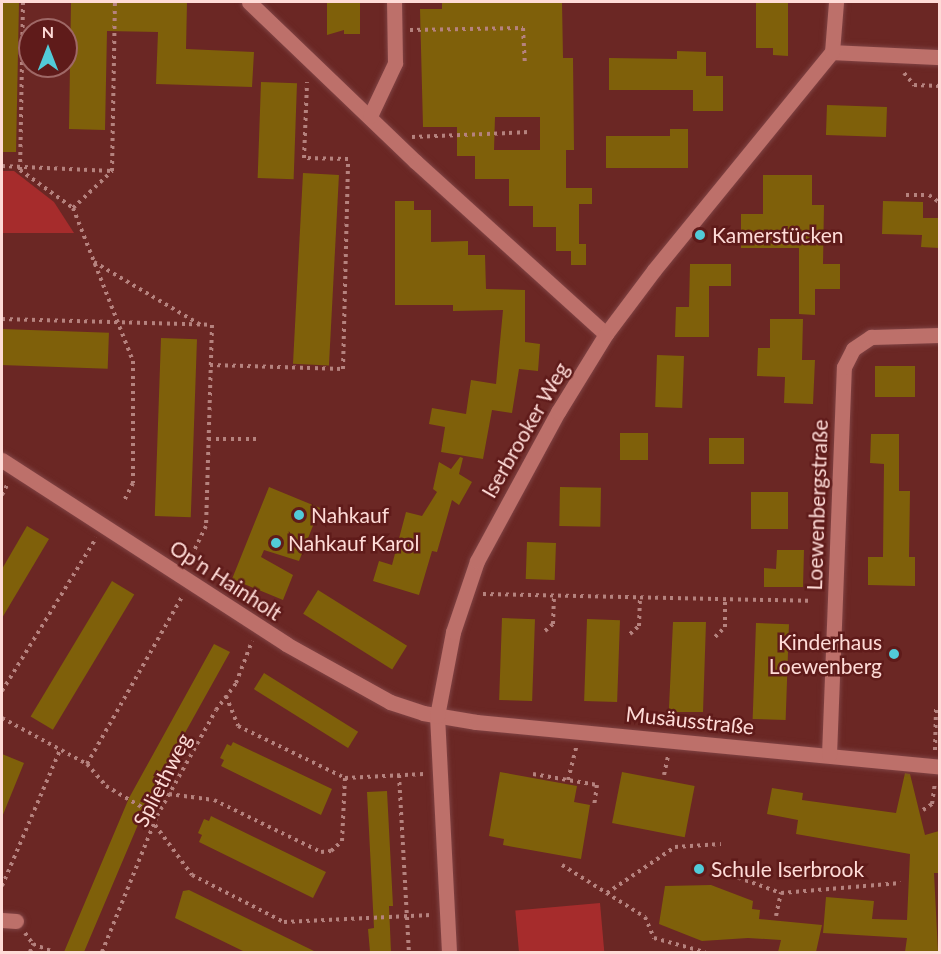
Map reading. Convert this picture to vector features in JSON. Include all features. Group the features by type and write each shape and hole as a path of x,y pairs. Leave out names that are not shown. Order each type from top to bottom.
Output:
{"street":[{"path":"249,2 398,144 606,334"},
{"path":"370,116 394,63 394,2"},
{"path":"836,2 832,52 939,57"},
{"name":"Iserbrooker Weg","path":"448,952 437,716 453,632 465,593 492,531 606,334 654,270 832,52"},
{"name":"Loewenbergstraße","path":"829,755 844,367 853,349 871,337 939,335"},
{"name":"Op'n Hainholt","path":"2,460 259,627 390,702 437,716"},
{"name":"Musäusstraße","path":"437,716 936,767"}],"path":[{"path":"20,170 23,2"},
{"path":"73,208 112,171 115,2"},
{"path":"394,31 524,28 525,64"},
{"path":"892,55 914,86 939,86"},
{"path":"210,365 343,369 348,159 304,158 308,57"},
{"path":"398,144 418,134 529,132"},
{"path":"2,166 20,170 112,171"},
{"path":"20,170 73,208 133,361 133,483 124,501"},
{"path":"906,195 929,195 939,203"},
{"path":"94,262 201,325"},
{"path":"2,319 212,326 206,526 188,564"},
{"path":"208,440 260,440"},
{"path":"2,691 104,525"},
{"path":"87,764 190,583"},
{"path":"465,593 809,601"},
{"path":"545,631 553,624 554,595"},
{"path":"630,634 639,626 640,597"},
{"path":"715,637 725,627 725,599"},
{"name":"Spliethweg","path":"102,952 157,816 226,696 259,627"},
{"path":"226,696 238,726 345,778 438,773"},
{"path":"923,810 932,804 936,767 936,708"},
{"path":"2,718 87,764 106,786 157,816"},
{"path":"568,780 576,746"},
{"path":"2,886 60,750"},
{"path":"664,775 668,756"},
{"path":"533,774 597,785 594,806"},
{"path":"399,776 409,952"},
{"path":"169,794 214,800 321,852 331,851 342,841 345,778"},
{"path":"155,825 192,874 284,922 446,915"},
{"path":"607,893 675,847 721,844"},
{"path":"562,865 645,917 654,938 705,952"},
{"path":"717,870 781,893 901,884"},
{"path":"776,916 781,893"},
{"path":"9,921 33,944 54,952"},
{"path":"30,952 33,944"}],"shaded area":[{"path":"2,171 14,171 54,202 74,233 2,233"},
{"path":"600,903 604,952 519,952 515,910"}],"building":[{"path":"2,2 19,2 16,152 2,152"},
{"path":"71,2 187,2 186,49 254,52 252,87 156,84 158,32 107,31 105,130 69,129 70,78 78,78 78,18 71,18"},
{"path":"327,2 360,2 360,34 344,34 344,30 327,35"},
{"path":"442,2 562,2 563,58 573,58 574,150 566,150 566,188 592,188 592,204 579,204 579,244 586,244 586,265 571,265 571,251 556,251 556,227 533,227 533,206 509,206 509,179 475,179 475,156 457,156 457,127 423,127 420,9 442,9","holes":["495,117 540,117 540,150 494,150"]},
{"path":"756,2 788,2 788,56 773,55 773,48 756,48"},
{"path":"677,51 706,52 706,76 723,76 723,111 693,111 693,90 609,90 609,58 677,59"},
{"path":"261,82 297,83 294,179 258,178"},
{"path":"827,105 887,107 886,137 826,135"},
{"path":"670,129 688,129 688,168 606,168 606,136 670,136"},
{"path":"303,173 339,175 329,366 293,364"},
{"path":"763,175 812,175 812,205 824,205 823,264 840,264 840,289 815,289 815,315 799,314 799,248 741,248 741,214 763,214"},
{"path":"395,201 414,201 414,210 431,210 431,242 468,241 468,255 485,255 486,289 525,290 525,342 540,344 538,371 519,369 512,413 492,410 483,459 441,452 445,427 429,424 432,408 466,414 471,380 496,384 503,310 453,311 453,305 395,305"},
{"path":"883,201 923,202 923,218 939,218 939,248 921,247 922,235 882,234"},
{"path":"690,264 731,264 731,286 709,286 709,337 675,337 676,307 689,307"},
{"path":"770,319 803,319 802,360 815,360 813,404 784,403 785,377 757,376 758,348 770,348"},
{"path":"2,329 109,333 108,369 2,365"},
{"path":"161,338 197,339 191,517 155,516"},
{"path":"657,355 684,356 682,408 655,407"},
{"path":"875,366 915,366 915,397 875,397"},
{"path":"620,433 648,433 648,460 620,460"},
{"path":"871,434 899,434 899,491 910,491 909,557 915,557 915,586 868,585 868,557 883,557 884,464 870,463"},
{"path":"709,438 744,438 744,464 709,464"},
{"path":"460,457 463,458 459,474 472,482 459,505 452,500 437,552 432,551 419,595 373,581 379,561 392,565 406,512 422,516 437,492 433,489 439,462 451,469"},
{"name":"Nahkauf Karol","path":"269,487 320,508 299,561 264,550 261,557 293,575 283,600 232,579"},
{"path":"560,487 601,488 600,527 559,526"},
{"path":"751,492 788,492 788,529 751,529"},
{"path":"27,526 49,539 2,618 2,569"},
{"path":"527,542 556,543 555,580 526,579"},
{"path":"777,550 804,550 803,587 764,587 764,568 776,569"},
{"path":"112,581 134,594 53,730 31,716"},
{"path":"318,590 407,646 392,669 303,614"},
{"path":"502,618 535,619 532,701 499,700"},
{"path":"587,619 620,620 617,702 584,701"},
{"path":"673,622 706,622 703,712 670,712"},
{"path":"756,623 789,624 786,720 753,719"},
{"path":"214,644 230,652 137,819 140,820 84,952 64,952 129,798"},
{"path":"264,673 358,732 348,748 254,689"},
{"path":"233,742 332,789 321,815 221,766 224,760 220,758 227,744 231,746"},
{"path":"2,754 24,763 2,817"},
{"path":"500,772 577,786 574,802 590,805 581,859 503,845 504,839 489,836"},
{"path":"622,772 695,786 685,837 612,823"},
{"path":"905,773 910,774 925,835 939,831 939,873 934,873 938,952 905,952 907,938 823,933 826,897 874,901 872,919 907,920 910,854 796,834 798,820 767,814 772,788 803,793 802,800 896,813"},
{"path":"387,791 393,906 389,906 391,952 370,952 368,929 374,928 367,792"},
{"path":"211,816 326,872 313,898 199,842 202,835 198,833 204,819 209,821"},
{"path":"711,885 753,901 752,909 760,910 759,919 822,925 816,952 778,952 781,940 748,938 702,941 659,924 665,886"},
{"path":"189,890 316,952 245,952 175,918 183,891"}],"place":[{"name":"Kamerstücken","path":"700,235"},
{"name":"Nahkauf","path":"299,515"},
{"name":"Nahkauf Karol","path":"276,543"},
{"name":"Kinderhaus Loewenberg","path":"894,654"},
{"name":"Schule Iserbrook","path":"699,869"}]}
